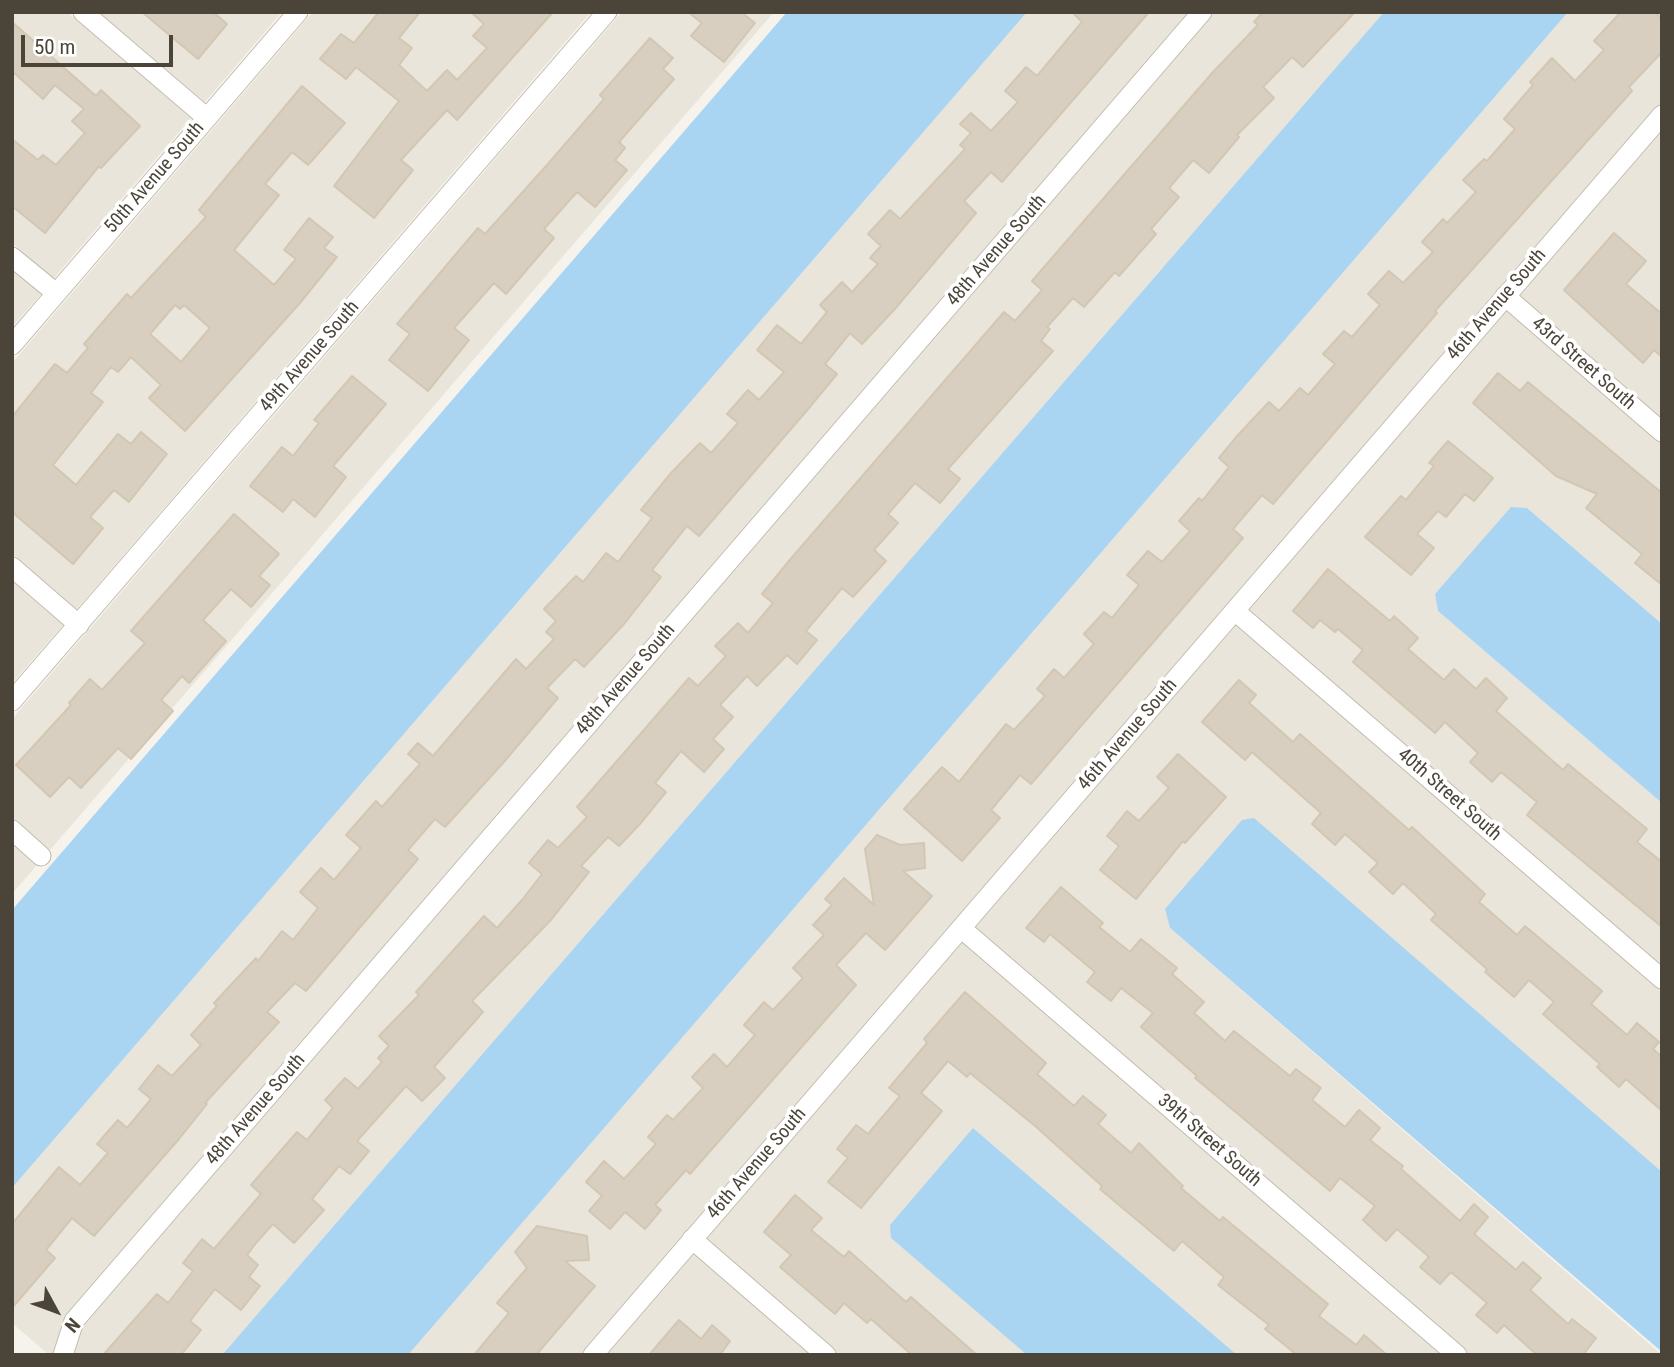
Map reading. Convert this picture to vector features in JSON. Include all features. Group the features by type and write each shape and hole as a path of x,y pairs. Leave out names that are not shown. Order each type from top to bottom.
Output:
{"street":[{"path":"83,12 207,118"},
{"name":"50th Avenue South","path":"12,345 298,12"},
{"name":"49th Avenue South","path":"12,701 607,12"},
{"name":"48th Avenue South","path":"63,1355 74,1321 1202,12"},
{"name":"46th Avenue South","path":"593,1355 1662,115"},
{"path":"12,257 56,293"},
{"name":"43rd Street South","path":"1505,296 1662,432"},
{"path":"12,568 79,625"},
{"name":"40th Street South","path":"1235,611 1662,979"},
{"path":"12,830 41,856"},
{"name":"39th Street South","path":"961,928 1457,1355"},
{"path":"692,1239 826,1355"}],"shaded area":[{"path":"12,12 67,12 191,118 54,278 12,243"},
{"path":"99,12 282,12 205,102"},
{"path":"313,12 591,12 77,609 12,554 12,363"},
{"path":"622,12 774,12 12,894 12,719"},
{"path":"1027,12 1384,12 222,1355 49,1355 12,1323 12,1188"},
{"path":"1568,12 1662,12 1662,624 1527,508 1435,594 1438,611 1662,803 1662,1172 1254,819 1165,910 1171,929 1662,1355 1237,1355 973,1128 891,1238 1027,1355 408,1355"},
{"path":"12,271 41,294 12,327"},
{"path":"12,581 63,625 12,683"}],"water":[{"path":"787,12 1027,12 12,1188 12,910"},
{"path":"1384,12 1568,12 408,1355 222,1355"},
{"path":"1511,507 1527,508 1662,624 1662,803 1438,611 1435,594"},
{"path":"1254,818 1662,1172 1662,1352 1170,928 1165,909 1242,820"},
{"path":"973,1128 1237,1355 1027,1355 891,1238 890,1225"}],"building":[{"path":"142,12 213,12 227,24 198,59"},
{"path":"379,12 420,12 399,38 412,48 399,65 427,91 447,70 457,80 487,48 473,36 484,24 471,12 553,12 457,120 447,110 401,160 413,170 374,218 334,186 399,101 356,67 346,79 320,59 341,34 354,43"},
{"path":"688,12 741,12 755,23 724,62 691,36 702,23"},
{"path":"1072,12 1149,12 1002,182 991,172 964,201 976,213 862,344 850,333 825,364 837,374 699,536 687,526 652,570 661,577 624,624 584,667 575,659 547,688 558,698 445,827 435,819 408,850 418,859 306,991 295,983 267,1012 279,1022 205,1103 207,1104 179,1139 94,1236 72,1218 46,1250 55,1258 12,1308 12,1224 59,1167 80,1185 108,1153 97,1144 118,1120 127,1128 151,1099 139,1089 158,1065 172,1076 201,1045 191,1035 217,1006 214,1003 256,958 258,961 282,931 293,940 318,908 300,892 321,868 334,880 361,848 346,835 376,801 382,807 420,764 408,754 418,743 433,756 516,659 526,669 554,639 546,632 556,621 544,609 576,576 583,582 606,553 618,562 652,518 641,510 671,473 700,443 711,453 738,423 727,414 748,390 759,400 784,372 757,350 777,325 801,344 827,312 820,305 842,282 852,292 878,264 870,258 881,246 868,234 890,210 900,219 965,149 960,145 971,133 960,124 971,113 991,131 1018,102 1005,91 1026,67 1037,76 1082,22"},
{"path":"1263,12 1355,12 1303,67 1292,57 1263,87 1274,98 1237,135 1239,137 1209,173 1193,160 1169,188 1179,197 1151,229 1156,234 1119,276 1115,272 1084,307 1073,298 1047,327 1050,329 1041,341 1053,351 948,469 960,479 940,503 915,483 888,514 898,523 874,550 886,561 853,597 842,588 806,631 817,640 797,664 787,655 757,686 747,676 720,705 733,717 713,739 724,749 704,772 681,751 655,783 666,792 640,824 619,846 608,837 581,866 589,872 551,920 472,1001 483,1012 434,1067 445,1078 422,1101 406,1086 357,1141 369,1151 350,1174 339,1166 312,1199 324,1210 294,1243 273,1224 256,1243 247,1255 258,1265 249,1277 260,1286 241,1310 215,1289 190,1321 201,1330 181,1355 103,1355 157,1294 168,1303 193,1271 183,1263 202,1239 214,1249 261,1194 251,1185 297,1132 307,1140 333,1108 325,1100 345,1078 358,1089 382,1062 378,1058 389,1046 379,1036 419,995 416,992 484,916 497,928 522,900 542,874 529,863 548,840 558,848 587,817 577,807 689,678 698,686 726,656 715,646 738,623 748,633 773,603 762,594 788,562 1004,312 1015,321 1042,290 1032,281 1213,72 1258,25 1254,22"},
{"path":"1621,12 1655,12 1662,19 1662,52 1629,87 1632,91 1435,311 1437,313 1273,504 1262,495 1233,529 1243,538 1031,784 1020,775 991,810 1000,818 962,861 904,809 942,767 959,782 1006,724 1014,730 1045,696 1037,689 1054,669 1064,678 1094,644 1084,634 1104,612 1112,618 1139,585 1127,575 1148,551 1162,562 1190,531 1179,521 1199,498 1202,501 1229,467 1219,458 1238,435 1269,402 1279,411 1300,388 1308,395 1335,364 1323,354 1344,331 1352,337 1380,305 1368,294 1389,271 1403,283 1433,252 1422,242 1443,219 1447,223 1476,192 1463,180 1484,159 1487,161 1515,129 1504,119 1533,85 1530,82 1552,58 1575,81 1604,50 1594,41"},
{"path":"12,22 96,96 101,90 140,126 101,168 99,166 45,233 12,206 12,139 38,160 43,155 56,165 85,133 72,121 84,109 55,85 43,99 12,71"},
{"path":"650,38 673,58 663,69 674,79 619,142 625,148 615,160 627,170 595,207 577,192 544,229 554,238 506,294 494,283 454,328 469,340 428,391 389,360 410,334 397,324 478,228 485,234 547,165 604,99 600,95"},
{"path":"302,86 345,123 308,165 292,152 265,184 279,195 234,250 274,285 296,259 284,250 309,218 333,237 324,248 337,257 300,303 185,431 149,398 161,385 131,357 118,372 111,367 91,393 103,402 53,465 76,485 118,434 131,444 141,432 167,454 129,502 114,490 90,517 103,528 73,564 12,512 12,417 55,364 67,373 88,348 84,344 127,294 131,298 206,217 199,210","holes":["175,305 180,309 184,305 210,328 181,362 150,334"]},
{"path":"1614,233 1646,261 1626,284 1662,314 1662,357 1654,350 1643,363 1564,290"},
{"path":"1498,373 1520,391 1528,382 1662,493 1662,585 1635,563 1642,554 1586,508 1597,494 1556,476 1473,403"},
{"path":"352,376 386,404 333,466 346,477 315,517 293,499 283,512 250,486 282,447 293,456 319,423 314,420"},
{"path":"1448,441 1493,478 1474,501 1465,494 1446,517 1438,511 1417,534 1434,548 1411,575 1365,537 1401,496 1406,500 1434,466 1429,463"},
{"path":"234,514 279,554 259,576 270,585 251,607 231,589 203,620 226,641 189,683 182,676 161,700 173,711 131,759 118,748 81,788 69,777 50,797 16,765 71,705 69,703 90,679 102,690 145,643 131,631"},
{"path":"1328,569 1390,621 1394,616 1418,638 1408,649 1444,680 1454,669 1476,689 1486,678 1507,698 1496,711 1563,770 1568,764 1647,829 1637,842 1662,862 1662,927 1527,815 1537,802 1501,772 1492,782 1470,762 1478,753 1445,722 1435,733 1353,662 1363,650 1338,629 1335,632 1320,620 1313,628 1293,611"},
{"path":"1239,680 1256,695 1249,703 1293,742 1300,734 1409,830 1412,827 1485,894 1479,902 1517,935 1525,926 1602,991 1591,1004 1627,1035 1637,1023 1659,1042 1653,1049 1662,1057 1662,1111 1626,1079 1619,1087 1597,1067 1600,1064 1543,1014 1554,1002 1529,980 1514,997 1485,972 1487,969 1431,920 1436,914 1403,883 1393,894 1369,872 1378,863 1345,834 1335,845 1312,824 1321,813 1252,752 1245,760 1202,722"},
{"path":"1178,754 1226,797 1185,843 1183,841 1136,899 1100,870 1119,846 1107,836 1127,811 1139,821 1169,788 1157,777"},
{"path":"877,835 900,845 924,843 925,868 903,871 932,896 885,950 866,933 836,965 856,985 690,1174 686,1170 655,1205 661,1210 645,1229 625,1212 610,1229 589,1211 602,1196 586,1182 604,1161 624,1179 656,1144 648,1137 667,1115 673,1120 703,1088 692,1077 714,1054 727,1067 755,1035 744,1025 764,1002 773,1010 803,978 793,968 824,935 813,925 832,905 825,899 844,878 874,905 865,849"},
{"path":"1061,887 1103,923 1099,927 1130,952 1141,939 1177,968 1172,974 1204,1002 1194,1013 1225,1041 1234,1031 1290,1076 1296,1069 1321,1088 1312,1100 1345,1127 1359,1110 1380,1128 1370,1140 1403,1166 1401,1169 1460,1221 1474,1204 1488,1217 1474,1234 1516,1270 1523,1262 1541,1278 1530,1290 1568,1324 1572,1319 1596,1338 1583,1355 1537,1355 1504,1325 1497,1333 1476,1315 1487,1303 1451,1272 1440,1284 1420,1267 1429,1257 1397,1229 1386,1241 1363,1220 1375,1206 1340,1178 1330,1191 1195,1078 1197,1076 1141,1027 1153,1013 1121,988 1111,1001 1087,982 1095,972 1050,934 1044,942 1026,928"},
{"path":"965,992 1046,1063 1037,1074 1074,1106 1083,1096 1106,1115 1098,1124 1131,1153 1139,1143 1183,1186 1181,1188 1220,1221 1223,1217 1328,1304 1319,1316 1356,1345 1364,1335 1387,1355 1297,1355 1265,1329 1269,1325 1218,1285 1224,1277 1182,1241 1174,1251 1100,1189 1102,1186 1034,1125 970,1073 967,1077 948,1061 921,1093 942,1111 861,1208 828,1182 848,1158 837,1149 856,1125 868,1134 900,1096 889,1088 927,1043 924,1039"},
{"path":"795,1195 822,1218 811,1230 844,1257 849,1251 906,1302 911,1297 977,1355 912,1355 871,1319 867,1323 844,1303 835,1314 780,1267 791,1255 764,1232"},
{"path":"537,1226 587,1236 589,1260 565,1261 595,1286 536,1355 474,1355 509,1313 497,1303 527,1268 515,1252"},
{"path":"679,1320 701,1339 712,1325 730,1341 720,1355 649,1355"}]}
